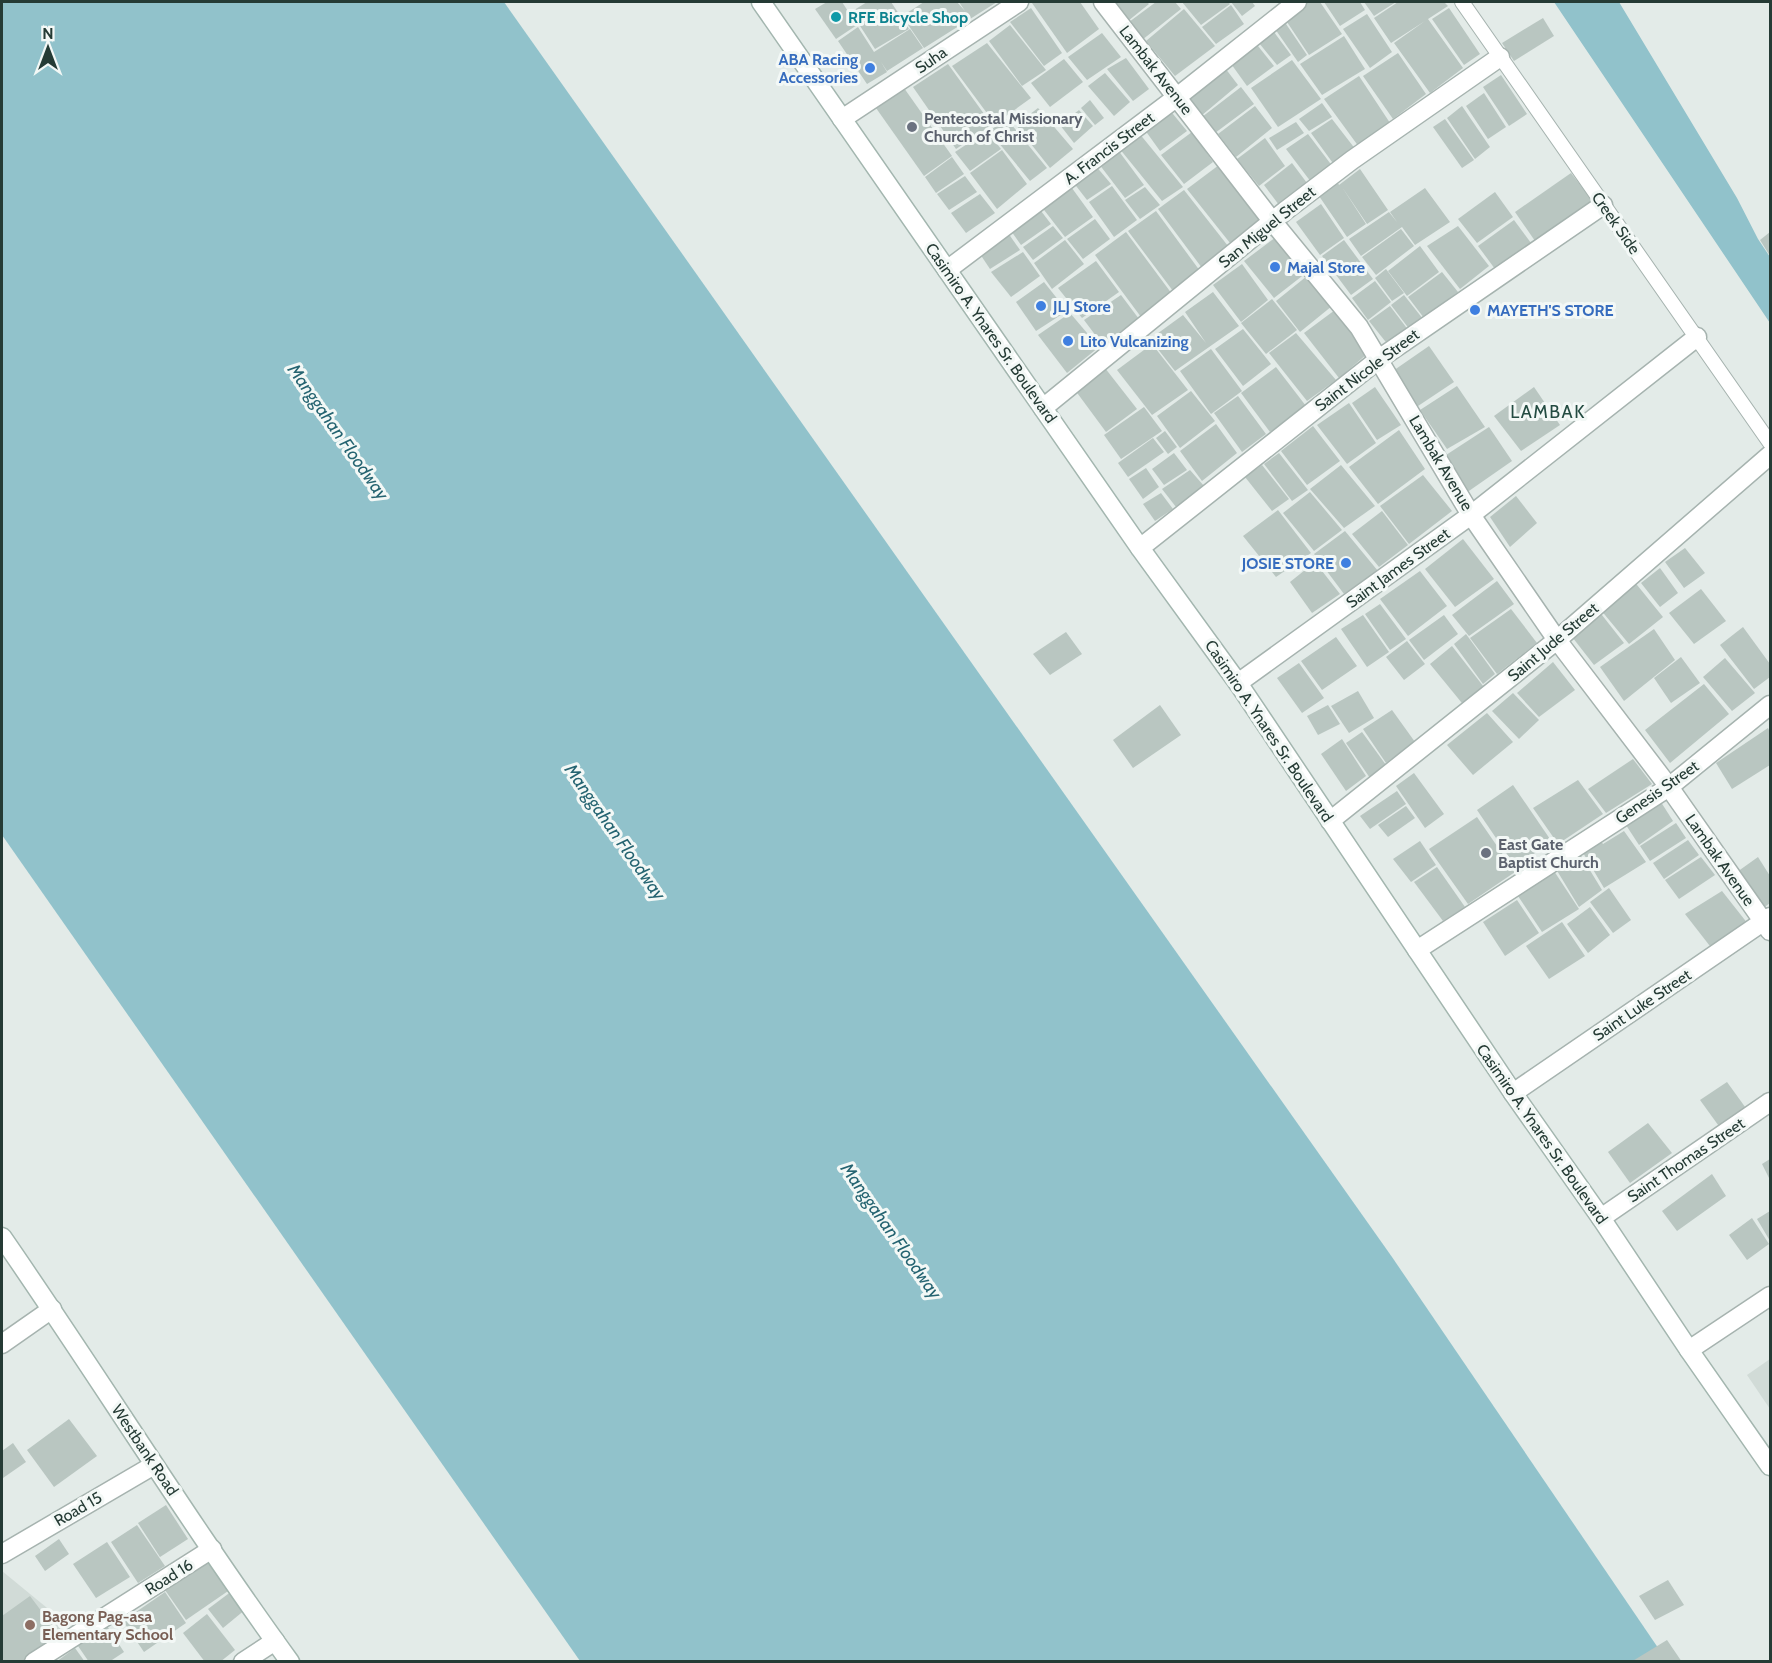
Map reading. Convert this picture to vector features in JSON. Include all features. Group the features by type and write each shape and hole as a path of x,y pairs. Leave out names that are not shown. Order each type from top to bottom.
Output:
{"street":[{"name":"Casimiro A. Ynares Sr. Boulevard","path":"761,2 1140,548 1238,683 1513,1093 1770,1466"},
{"name":"Suha","path":"842,119 1019,2"},
{"name":"Lambak Avenue","path":"1103,2 1273,222 1359,327 1472,515 1557,640 1768,923"},
{"name":"A. Francis Street","path":"947,270 1178,97 1297,2"},
{"name":"San Miguel Street","path":"1043,408 1352,160 1500,57"},
{"name":"Saint Nicole Street","path":"1140,548 1379,359 1604,205"},
{"name":"Saint James Street","path":"1238,683 1472,515 1697,338"},
{"name":"Saint Jude Street","path":"1330,821 1557,640 1770,455"},
{"name":"Genesis Street","path":"1417,950 1669,788 1770,705"},
{"name":"Saint Luke Street","path":"1513,1093 1768,923"},
{"name":"Saint Thomas Street","path":"1601,1218 1770,1102"},
{"name":"Westbank Road","path":"2,1237 154,1465 290,1662"},
{"path":"1689,1350 1770,1296"},
{"path":"2,1344 52,1309"},
{"name":"Road 15","path":"2,1554 154,1465"},
{"name":"Road 16","path":"34,1662 212,1549"},
{"path":"243,1662 275,1641"}],"lane":[{"name":"Creek Side","path":"1462,2 1770,443"}],"shaded area":[{"path":"1770,1359 1770,1409 1747,1375"},
{"name":"Bagong Pag-asa Elementary School","path":"2,1571 52,1612 65,1639 28,1661 2,1661"}],"water":[{"name":"Manggahan Floodway","path":"2,2 504,2 1392,1257 1667,1661 580,1661 2,835"},
{"path":"1554,2 1619,2 1770,257 1770,323"}],"building":[{"name":"RFE Bicycle Shop","path":"827,2 842,2 857,25 836,39 815,9"},
{"path":"867,2 891,2 909,29 875,49 851,12"},
{"path":"924,2 957,2 965,11 959,2 997,2 924,48 902,16"},
{"path":"1033,2 1080,2 1099,29 1067,53"},
{"path":"1112,2 1147,2 1149,4 1128,21"},
{"path":"1156,2 1175,2 1181,9 1142,40 1129,22"},
{"path":"1182,2 1228,2 1230,4 1201,25"},
{"path":"1231,2 1252,2 1255,6 1242,16"},
{"path":"1304,2 1320,2 1342,34 1309,55 1283,16"},
{"path":"1324,2 1360,2 1365,10 1340,26"},
{"path":"1364,2 1396,2 1374,16"},
{"path":"1398,2 1444,2 1448,6 1428,19 1463,68 1430,93 1394,43 1425,21 1391,43 1374,18"},
{"path":"1231,5 1244,24 1216,44 1202,27"},
{"path":"1031,8 1062,53 1044,66 1010,22"},
{"path":"1449,8 1480,54 1464,65 1432,19"},
{"path":"1184,9 1215,46 1175,76 1146,41"},
{"path":"1367,14 1392,52 1370,68 1343,29"},
{"path":"1282,18 1307,55 1298,62 1273,26"},
{"path":"1543,18 1554,36 1514,61 1502,43"},
{"path":"1010,25 1046,70 1022,86 989,41"},
{"path":"858,27 874,52 910,29 923,48 887,71 881,62 887,72 867,84 838,41"},
{"path":"1274,32 1291,55 1277,65 1259,43"},
{"path":"1102,33 1121,57 1087,80 1068,57"},
{"path":"1344,36 1365,69 1322,95 1300,64"},
{"path":"1254,41 1274,66 1247,86 1229,61"},
{"path":"987,43 1031,98 995,124 952,66"},
{"path":"1398,53 1426,94 1393,119 1363,76"},
{"path":"1126,58 1149,89 1133,101 1107,69"},
{"path":"1064,59 1083,82 1050,107 1031,83"},
{"path":"1292,60 1321,99 1278,127 1251,88"},
{"path":"948,64 992,125 956,149 913,87"},
{"path":"1222,64 1238,85 1201,116 1184,95"},
{"path":"1105,73 1130,102 1114,116 1088,86"},
{"path":"1501,75 1527,114 1509,126 1483,87"},
{"path":"1359,76 1392,126 1359,147 1324,99"},
{"path":"1241,87 1254,104 1215,133 1202,117"},
{"path":"904,88 952,156 924,176 876,108"},
{"path":"1484,93 1506,127 1488,139 1466,106"},
{"path":"1090,100 1104,118 1095,125 1081,108"},
{"path":"1322,103 1332,117 1309,131 1299,119"},
{"path":"1255,106 1272,128 1236,157 1218,134"},
{"path":"1462,106 1490,147 1475,159 1447,118"},
{"path":"1038,108 1073,149 1050,168 1016,125"},
{"path":"1168,108 1187,131 1160,151 1142,126"},
{"path":"1079,110 1093,126 1074,143 1060,125"},
{"path":"1007,119 1047,168 1030,181 989,131"},
{"path":"1332,119 1356,150 1335,166 1311,133"},
{"path":"1445,119 1474,160 1462,168 1433,127"},
{"path":"1296,122 1304,133 1277,150 1269,138"},
{"path":"987,131 1001,149 970,171 955,152"},
{"path":"1192,132 1213,162 1184,184 1161,155"},
{"path":"1139,133 1183,187 1162,201 1119,148"},
{"path":"1308,134 1333,167 1311,182 1286,149"},
{"path":"1265,138 1285,166 1259,186 1237,159"},
{"path":"1002,150 1027,184 997,209 970,173"},
{"path":"1118,150 1144,185 1125,198 1099,164"},
{"path":"952,157 964,174 936,193 925,177"},
{"path":"1292,163 1307,183 1279,205 1264,185"},
{"path":"1095,165 1111,184 1087,200 1073,182"},
{"path":"1219,165 1262,219 1230,243 1187,189"},
{"path":"1360,169 1388,210 1367,224 1342,187 1366,224 1347,237 1319,196 1338,183 1339,185"},
{"path":"1571,173 1593,201 1535,241 1515,212"},
{"path":"965,176 977,192 949,210 937,194"},
{"path":"1069,184 1093,217 1065,237 1041,206"},
{"path":"1112,186 1137,220 1114,237 1089,202"},
{"path":"1145,187 1160,205 1140,219 1125,200"},
{"path":"1425,188 1450,222 1415,245 1402,227 1361,256 1349,239 1389,212 1397,222 1390,212"},
{"path":"1184,190 1228,246 1202,268 1158,209"},
{"path":"1495,192 1513,217 1477,243 1458,219"},
{"path":"980,194 995,213 966,233 951,213"},
{"path":"1321,204 1344,238 1320,255 1296,222"},
{"path":"1038,207 1051,224 1021,245 1009,228"},
{"path":"1156,211 1200,271 1173,291 1128,231"},
{"path":"1095,219 1110,239 1083,259 1067,239"},
{"path":"1514,220 1531,243 1495,269 1478,246"},
{"path":"1053,226 1063,238 1033,260 1023,247"},
{"path":"1458,226 1489,266 1460,289 1427,246"},
{"path":"1401,229 1414,246 1376,275 1362,257"},
{"path":"1006,230 1020,250 990,269 978,251"},
{"path":"1126,232 1172,294 1141,317 1095,255"},
{"path":"1770,232 1770,256 1760,240"},
{"name":"Majal Store","path":"1276,237 1306,273 1274,298 1244,261"},
{"path":"1065,240 1084,264 1052,289 1034,263"},
{"path":"1344,240 1373,279 1351,295 1322,256"},
{"path":"1420,246 1439,272 1407,296 1388,271"},
{"path":"1023,252 1040,276 1011,297 991,272"},
{"path":"1096,261 1119,292 1082,318 1058,288"},
{"path":"1242,264 1268,300 1241,322 1213,285"},
{"path":"1386,269 1404,293 1392,301 1375,278"},
{"path":"1442,272 1458,292 1424,318 1408,297"},
{"path":"1307,276 1332,306 1300,332 1276,301"},
{"path":"1375,281 1391,302 1368,320 1352,298"},
{"name":"JLJ Store","path":"1044,282 1067,311 1036,331 1016,302"},
{"path":"1213,292 1239,326 1175,371 1150,339 1183,315 1206,343 1185,312"},
{"path":"1121,295 1139,319 1102,344 1084,320"},
{"path":"1404,295 1423,319 1410,330 1391,305"},
{"path":"1272,299 1297,330 1266,354 1241,323"},
{"path":"1390,306 1409,331 1389,346 1369,321"},
{"path":"1335,310 1367,354 1339,378 1304,333"},
{"name":"Lito Vulcanizing","path":"1070,313 1099,347 1067,373 1038,335"},
{"path":"1243,329 1271,364 1243,386 1215,349"},
{"path":"1296,333 1336,380 1307,401 1269,353"},
{"path":"1152,344 1188,390 1152,415 1117,370"},
{"path":"1429,346 1454,382 1415,408 1390,373"},
{"path":"1211,349 1242,391 1211,414 1180,371"},
{"path":"1276,367 1306,406 1270,432 1241,393"},
{"path":"1105,368 1137,409 1106,432 1075,390"},
{"path":"1457,386 1485,427 1447,449 1420,410"},
{"path":"1375,387 1401,425 1377,440 1352,403"},
{"path":"1534,387 1560,425 1521,451 1494,416"},
{"path":"1191,391 1215,421 1180,448 1157,416"},
{"path":"1238,396 1266,434 1242,452 1214,413"},
{"path":"1349,403 1376,443 1347,464 1317,425"},
{"path":"1144,407 1162,431 1121,459 1104,435"},
{"path":"1216,424 1237,453 1202,481 1180,451"},
{"path":"1313,426 1340,461 1307,485 1281,451"},
{"path":"1489,427 1512,461 1466,493 1443,457"},
{"path":"1399,430 1425,469 1378,504 1349,467"},
{"path":"1165,431 1177,447 1168,454 1156,438"},
{"path":"1153,438 1164,452 1128,477 1118,463"},
{"path":"1174,453 1187,470 1164,485 1152,469"},
{"path":"1279,453 1308,490 1292,501 1264,464"},
{"path":"1262,465 1289,499 1272,511 1245,477"},
{"path":"1341,465 1375,506 1344,528 1310,489"},
{"path":"1146,468 1159,487 1143,499 1129,479"},
{"path":"1190,470 1204,486 1176,507 1162,489"},
{"path":"1423,475 1452,511 1409,544 1380,506"},
{"path":"1310,492 1342,530 1314,551 1283,513"},
{"path":"1161,493 1173,509 1155,521 1143,504"},
{"path":"1516,496 1537,523 1510,547 1490,517"},
{"path":"1278,510 1311,553 1276,577 1243,536"},
{"path":"1382,511 1408,545 1379,567 1352,534"},
{"name":"JOSIE STORE","path":"1345,531 1378,571 1344,594 1314,554"},
{"path":"1463,539 1494,579 1455,607 1425,569"},
{"path":"1685,548 1705,573 1684,588 1665,562"},
{"path":"1315,562 1340,594 1312,613 1290,582"},
{"path":"1660,568 1678,593 1660,607 1641,583"},
{"path":"1420,571 1447,606 1408,636 1380,599"},
{"path":"1633,580 1663,617 1629,644 1600,609"},
{"path":"1497,581 1514,604 1469,636 1452,615"},
{"path":"1701,589 1726,621 1694,644 1669,613"},
{"path":"1380,604 1406,639 1390,650 1365,614"},
{"path":"1511,609 1537,643 1497,674 1470,638"},
{"path":"1598,610 1624,643 1594,665 1569,633"},
{"path":"1363,615 1389,652 1367,667 1341,629"},
{"path":"1444,615 1458,634 1424,660 1409,640"},
{"path":"1743,627 1770,664 1770,677 1754,689 1720,645"},
{"path":"1654,629 1675,660 1624,701 1600,667"},
{"path":"1066,632 1082,654 1050,675 1033,654"},
{"path":"1466,634 1495,674 1483,684 1454,644"},
{"path":"1336,637 1357,666 1322,690 1301,661"},
{"path":"1407,641 1425,664 1404,680 1386,657"},
{"path":"1452,646 1487,691 1466,708 1430,664"},
{"path":"1681,657 1700,683 1671,703 1654,678"},
{"path":"1725,658 1755,693 1732,711 1703,677"},
{"path":"1553,662 1575,690 1539,717 1517,693"},
{"path":"1299,663 1324,698 1302,713 1277,678"},
{"path":"1704,684 1729,714 1670,763 1645,730"},
{"path":"1358,691 1374,718 1349,733 1331,706"},
{"path":"1513,693 1539,720 1519,739 1492,711"},
{"path":"1160,705 1181,735 1133,768 1113,740"},
{"path":"1328,705 1340,724 1318,735 1307,716"},
{"path":"1392,710 1415,742 1386,763 1363,729"},
{"path":"1487,713 1513,742 1473,775 1447,745"},
{"path":"1768,728 1770,765 1732,789 1716,763"},
{"path":"1362,732 1386,765 1370,778 1346,743"},
{"path":"1342,739 1366,776 1346,791 1321,754"},
{"path":"1633,759 1652,784 1606,813 1588,789"},
{"path":"1414,773 1444,814 1425,828 1396,786"},
{"path":"1578,780 1603,814 1558,844 1533,808"},
{"path":"1513,785 1552,842 1515,866 1477,810"},
{"path":"1397,791 1406,804 1370,829 1360,816"},
{"path":"1659,799 1673,821 1639,845 1624,822"},
{"path":"1406,806 1415,818 1388,837 1378,825"},
{"path":"1477,817 1515,872 1468,904 1429,849"},
{"path":"1676,823 1686,838 1650,861 1640,846"},
{"path":"1624,831 1646,862 1604,888 1582,851 1600,840 1603,844"},
{"path":"1688,840 1699,855 1664,879 1653,863"},
{"path":"1420,841 1436,865 1411,882 1393,859"},
{"path":"1580,854 1602,890 1579,907 1556,869"},
{"path":"1701,857 1715,875 1679,899 1665,880"},
{"path":"1758,857 1770,876 1770,903 1762,909 1737,872"},
{"path":"1437,867 1465,907 1443,921 1414,882"},
{"path":"1554,871 1579,909 1542,932 1518,896"},
{"path":"1609,888 1631,920 1613,933 1590,902"},
{"path":"1722,891 1748,924 1713,950 1685,914"},
{"path":"1517,900 1539,933 1505,956 1483,922"},
{"path":"1590,907 1610,935 1588,953 1567,924"},
{"path":"1562,922 1585,956 1549,979 1526,946"},
{"path":"1727,1082 1748,1111 1721,1129 1700,1100"},
{"path":"1648,1123 1672,1153 1630,1183 1608,1152"},
{"path":"1770,1159 1770,1180 1762,1164"},
{"path":"1712,1174 1726,1196 1677,1231 1662,1211"},
{"path":"1770,1211 1770,1241 1757,1219"},
{"path":"1752,1218 1769,1244 1747,1260 1729,1235"},
{"path":"69,1419 97,1456 54,1487 27,1450"},
{"path":"13,1443 26,1462 3,1478 2,1451"},
{"path":"166,1505 188,1539 160,1557 138,1523"},
{"path":"137,1525 165,1566 138,1583 111,1542"},
{"path":"59,1539 69,1554 45,1571 35,1556"},
{"path":"107,1542 130,1577 96,1598 73,1564"},
{"path":"211,1559 231,1589 186,1620 165,1590"},
{"path":"1668,1580 1684,1605 1655,1620 1639,1596"},
{"path":"232,1591 246,1609 223,1628 208,1609"},
{"path":"165,1592 186,1623 144,1652 123,1621"},
{"name":"Bagong Pag-asa Elementary School","path":"30,1596 60,1636 24,1662 2,1662 2,1616"},
{"path":"207,1614 235,1650 220,1662 205,1662 183,1633"},
{"path":"107,1626 124,1652 109,1662 89,1662 78,1646"},
{"path":"1667,1640 1682,1662 1631,1662"},
{"path":"75,1648 85,1662 56,1662"}],"place":[{"name":"RFE Bicycle Shop","path":"836,17"},
{"name":"ABA Racing Accessories","path":"870,68"},
{"name":"Pentecostal Missionary Church of Christ","path":"912,127"},
{"name":"Majal Store","path":"1275,267"},
{"name":"JLJ Store","path":"1041,306"},
{"name":"MAYETH'S STORE","path":"1475,310"},
{"name":"Lito Vulcanizing","path":"1068,341"},
{"name":"JOSIE STORE","path":"1346,563"},
{"name":"East Gate Baptist Church","path":"1486,853"},
{"name":"Bagong Pag-asa Elementary School","path":"30,1625"}],"district":[{"name":"LAMBAK","path":"1548,412"}]}
